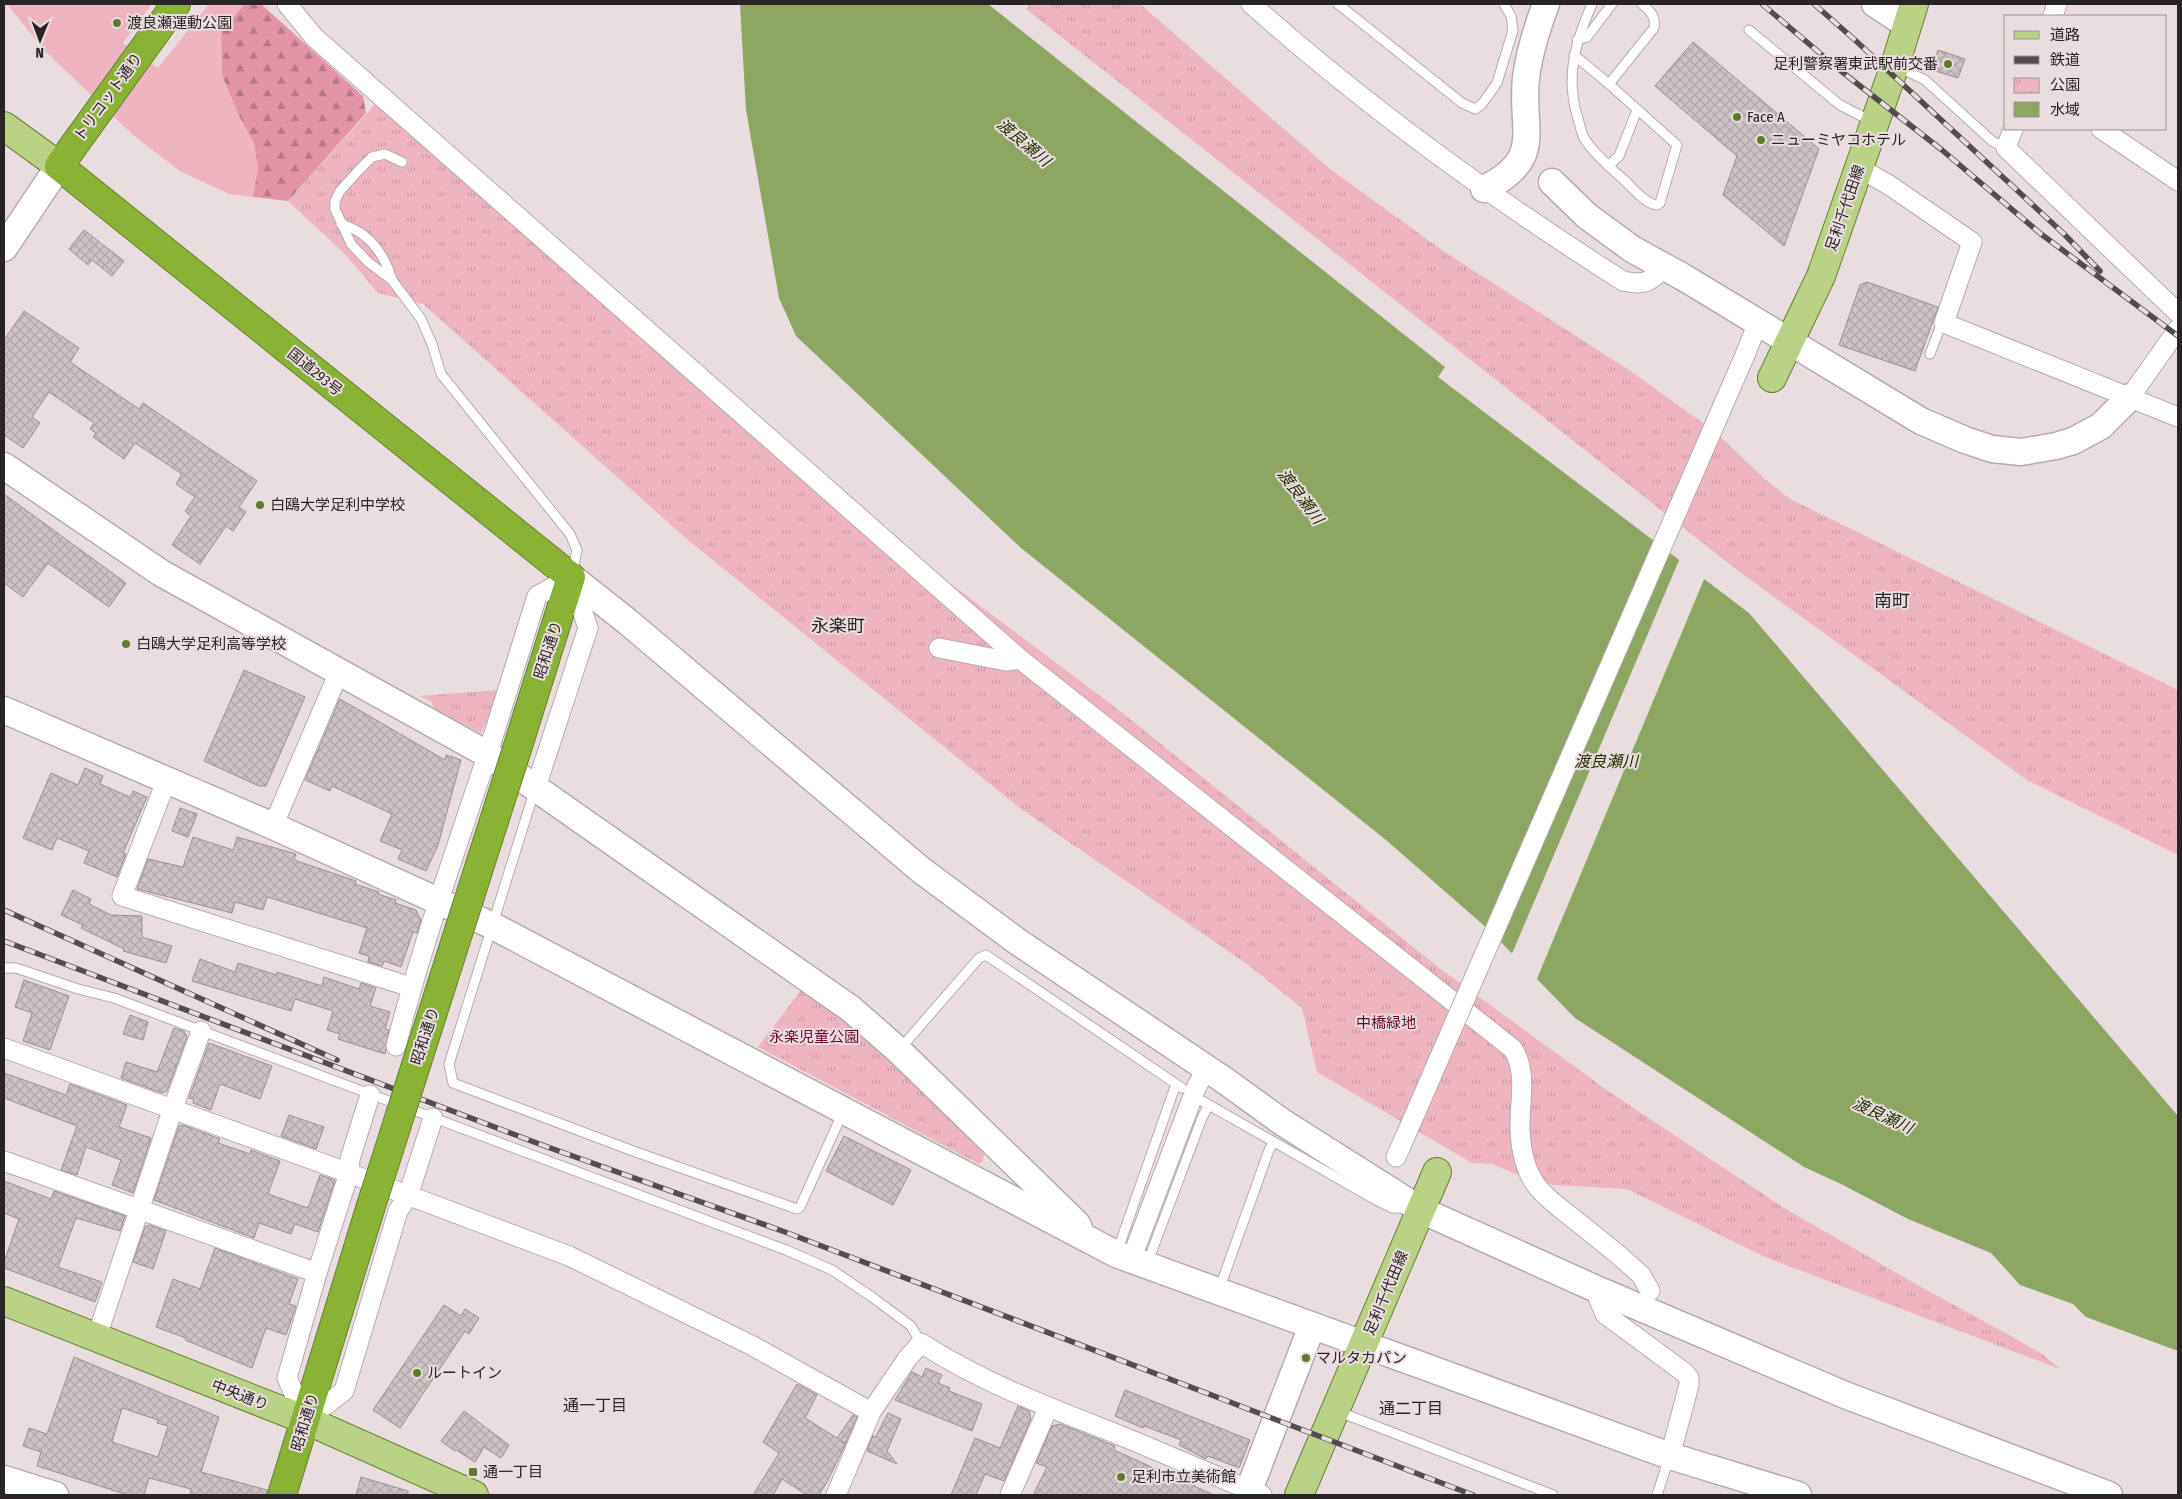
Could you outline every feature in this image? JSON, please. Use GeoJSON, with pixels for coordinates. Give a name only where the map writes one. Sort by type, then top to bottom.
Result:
{"type":"FeatureCollection","features":[{"type":"Feature","properties":{"kind":"highway","name":"トリコット通り"},"geometry":{"type":"LineString","coordinates":[[59,166],[176,4]]}},
{"type":"Feature","properties":{"kind":"highway","name":"国道293号"},"geometry":{"type":"LineString","coordinates":[[59,166],[572,577]]}},
{"type":"Feature","properties":{"kind":"highway","name":"昭和通り"},"geometry":{"type":"LineString","coordinates":[[282,1495],[370,1209],[572,577]]}},
{"type":"Feature","properties":{"kind":"main road","name":"足利千代田線"},"geometry":{"type":"LineString","coordinates":[[1772,378],[1821,276],[1896,65],[1911,14]]}},
{"type":"Feature","properties":{"kind":"main road"},"geometry":{"type":"LineString","coordinates":[[4,126],[59,166]]}},
{"type":"Feature","properties":{"kind":"main road","name":"足利千代田線"},"geometry":{"type":"LineString","coordinates":[[1299,1495],[1337,1411],[1363,1344],[1437,1172]]}},
{"type":"Feature","properties":{"kind":"main road","name":"中央通り"},"geometry":{"type":"LineString","coordinates":[[4,1301],[96,1339],[306,1420],[474,1495]]}},
{"type":"Feature","properties":{"kind":"street"},"geometry":{"type":"LineString","coordinates":[[287,4],[314,37],[1020,659],[1513,1049],[1520,1059],[1522,1070],[1520,1131],[1523,1157],[1530,1175],[1536,1185],[1549,1199],[1641,1275],[1650,1291]]}},
{"type":"Feature","properties":{"kind":"street"},"geometry":{"type":"LineString","coordinates":[[1251,4],[1344,84],[1484,189],[1623,281],[1642,284],[1650,281],[1665,267]]}},
{"type":"Feature","properties":{"kind":"street"},"geometry":{"type":"LineString","coordinates":[[1875,4],[1911,14]]}},
{"type":"Feature","properties":{"kind":"street"},"geometry":{"type":"LineString","coordinates":[[1484,189],[1502,180],[1522,156],[1525,148],[1528,128],[1525,104],[1526,78],[1531,51],[1544,5]]}},
{"type":"Feature","properties":{"kind":"street"},"geometry":{"type":"LineString","coordinates":[[2013,130],[2006,148],[2178,313]]}},
{"type":"Feature","properties":{"kind":"street"},"geometry":{"type":"LineString","coordinates":[[2102,130],[2178,181]]}},
{"type":"Feature","properties":{"kind":"street"},"geometry":{"type":"LineString","coordinates":[[9,240],[59,166]]}},
{"type":"Feature","properties":{"kind":"street"},"geometry":{"type":"LineString","coordinates":[[1859,168],[1889,185],[1972,242],[1944,322],[2178,417]]}},
{"type":"Feature","properties":{"kind":"street"},"geometry":{"type":"LineString","coordinates":[[1552,182],[1575,206],[1608,233],[1921,421],[1992,450],[2021,452],[2040,450],[2073,441],[2101,426],[2130,397],[2178,329]]}},
{"type":"Feature","properties":{"kind":"street"},"geometry":{"type":"LineString","coordinates":[[1396,1157],[1755,330]]}},
{"type":"Feature","properties":{"kind":"street"},"geometry":{"type":"LineString","coordinates":[[4,466],[160,573],[487,754],[851,1009],[898,1050],[1077,1224],[1082,1238]]}},
{"type":"Feature","properties":{"kind":"street"},"geometry":{"type":"LineString","coordinates":[[396,1046],[411,987],[437,902],[487,754],[537,596],[572,577]]}},
{"type":"Feature","properties":{"kind":"street"},"geometry":{"type":"LineString","coordinates":[[536,787],[588,628],[572,577]]}},
{"type":"Feature","properties":{"kind":"street"},"geometry":{"type":"LineString","coordinates":[[572,577],[628,622],[921,870],[1018,942],[1206,1068],[1282,1122],[1421,1210],[1594,1288],[1845,1395],[2109,1495]]}},
{"type":"Feature","properties":{"kind":"street"},"geometry":{"type":"LineString","coordinates":[[939,648],[1006,661],[1020,659]]}},
{"type":"Feature","properties":{"kind":"street"},"geometry":{"type":"LineString","coordinates":[[273,826],[338,672]]}},
{"type":"Feature","properties":{"kind":"street"},"geometry":{"type":"LineString","coordinates":[[4,710],[273,826],[491,925],[1082,1238],[1131,1260],[1670,1456],[1798,1495]]}},
{"type":"Feature","properties":{"kind":"street"},"geometry":{"type":"LineString","coordinates":[[167,780],[122,896],[411,987]]}},
{"type":"Feature","properties":{"kind":"street"},"geometry":{"type":"LineString","coordinates":[[96,1339],[173,1108],[201,1031]]}},
{"type":"Feature","properties":{"kind":"street"},"geometry":{"type":"LineString","coordinates":[[4,1048],[173,1108],[569,1256],[751,1345],[871,1412]]}},
{"type":"Feature","properties":{"kind":"street"},"geometry":{"type":"LineString","coordinates":[[1131,1260],[1196,1088],[1206,1068]]}},
{"type":"Feature","properties":{"kind":"street"},"geometry":{"type":"LineString","coordinates":[[370,1095],[350,1160],[349,1173],[317,1273],[287,1378],[306,1420],[344,1391],[398,1211],[408,1196],[433,1118]]}},
{"type":"Feature","properties":{"kind":"street"},"geometry":{"type":"LineString","coordinates":[[989,1189],[1005,1171],[1009,1159]]}},
{"type":"Feature","properties":{"kind":"street"},"geometry":{"type":"LineString","coordinates":[[4,1161],[317,1273]]}},
{"type":"Feature","properties":{"kind":"street"},"geometry":{"type":"LineString","coordinates":[[1594,1288],[1605,1314],[1685,1373],[1689,1378],[1689,1385],[1670,1456]]}},
{"type":"Feature","properties":{"kind":"street"},"geometry":{"type":"LineString","coordinates":[[844,1493],[871,1412],[907,1359],[921,1343],[951,1363],[1048,1408],[1115,1433],[1255,1493],[1312,1326]]}},
{"type":"Feature","properties":{"kind":"street"},"geometry":{"type":"LineString","coordinates":[[1010,1495],[1048,1408]]}},
{"type":"Feature","properties":{"kind":"street"},"geometry":{"type":"LineString","coordinates":[[18,1487],[55,1495]]}},
{"type":"Feature","properties":{"kind":"lane"},"geometry":{"type":"LineString","coordinates":[[1338,4],[1462,103],[1475,109],[1482,104],[1497,83],[1513,30],[1511,16],[1504,4]]}},
{"type":"Feature","properties":{"kind":"lane"},"geometry":{"type":"LineString","coordinates":[[1574,56],[1609,84],[1677,145],[1660,203],[1653,204],[1647,200],[1608,166],[1584,137],[1575,110],[1571,74],[1574,56],[1577,40],[1592,4]]}},
{"type":"Feature","properties":{"kind":"lane"},"geometry":{"type":"LineString","coordinates":[[1577,40],[1587,37],[1612,4]]}},
{"type":"Feature","properties":{"kind":"lane"},"geometry":{"type":"LineString","coordinates":[[1609,84],[1654,28],[1655,19],[1652,12],[1642,4]]}},
{"type":"Feature","properties":{"kind":"lane"},"geometry":{"type":"LineString","coordinates":[[1749,30],[1840,105],[1875,122]]}},
{"type":"Feature","properties":{"kind":"lane"},"geometry":{"type":"LineString","coordinates":[[1896,65],[1924,80],[1992,141],[2006,148]]}},
{"type":"Feature","properties":{"kind":"lane"},"geometry":{"type":"LineString","coordinates":[[1608,166],[1619,156],[1637,110]]}},
{"type":"Feature","properties":{"kind":"lane"},"geometry":{"type":"LineString","coordinates":[[392,280],[359,254],[350,244],[335,209],[340,191],[372,157],[385,154],[402,162]]}},
{"type":"Feature","properties":{"kind":"lane"},"geometry":{"type":"LineString","coordinates":[[341,224],[350,227],[371,242],[382,253],[392,280],[421,320],[432,344],[441,374],[570,534],[577,550],[572,577]]}},
{"type":"Feature","properties":{"kind":"lane"},"geometry":{"type":"LineString","coordinates":[[1930,354],[1944,322]]}},
{"type":"Feature","properties":{"kind":"lane"},"geometry":{"type":"LineString","coordinates":[[536,787],[448,1064],[453,1083],[633,1151],[797,1209],[800,1207],[844,1111]]}},
{"type":"Feature","properties":{"kind":"lane"},"geometry":{"type":"LineString","coordinates":[[898,1050],[979,958],[986,955],[1179,1086],[1131,1260]]}},
{"type":"Feature","properties":{"kind":"lane"},"geometry":{"type":"LineString","coordinates":[[4,968],[16,968],[78,989],[114,998],[786,1250],[824,1266],[872,1297],[911,1326],[921,1343]]}},
{"type":"Feature","properties":{"kind":"lane"},"geometry":{"type":"LineString","coordinates":[[1131,1260],[1202,1118],[1205,1104],[1392,1208],[1421,1210]]}},
{"type":"Feature","properties":{"kind":"lane"},"geometry":{"type":"LineString","coordinates":[[1218,1292],[1273,1143]]}},
{"type":"Feature","properties":{"kind":"lane"},"geometry":{"type":"LineString","coordinates":[[1337,1411],[1553,1495]]}},
{"type":"Feature","properties":{"kind":"lane"},"geometry":{"type":"LineString","coordinates":[[1657,1495],[1670,1456]]}},
{"type":"Feature","properties":{"kind":"green space"},"geometry":{"type":"Polygon","coordinates":[[[7,4],[152,4],[123,43],[158,68],[209,4],[245,4],[221,30],[222,75],[238,114],[254,143],[258,167],[253,197],[229,194],[180,171],[134,136],[43,49],[7,4]]]}},
{"type":"Feature","properties":{"kind":"green space"},"geometry":{"type":"Polygon","coordinates":[[[245,4],[261,4],[363,96],[366,113],[288,201],[253,197],[258,167],[254,143],[238,114],[222,75],[221,30],[245,4]]]}},
{"type":"Feature","properties":{"kind":"green space"},"geometry":{"type":"Polygon","coordinates":[[[1030,4],[1140,4],[1330,169],[1446,253],[1629,370],[1714,431],[1766,480],[1790,499],[2178,690],[2178,855],[2027,780],[1737,570],[1026,9],[1030,4]]]}},
{"type":"Feature","properties":{"kind":"green space","name":"中橋緑地"},"geometry":{"type":"Polygon","coordinates":[[[386,92],[939,575],[1120,711],[1438,967],[1608,1091],[1784,1208],[2042,1354],[2060,1369],[1765,1257],[1627,1189],[1554,1185],[1523,1177],[1492,1164],[1472,1163],[1317,1072],[1302,1008],[1247,964],[1021,809],[688,540],[423,304],[378,293],[344,253],[288,201],[386,92]]]}},
{"type":"Feature","properties":{"kind":"green space"},"geometry":{"type":"Polygon","coordinates":[[[498,690],[487,722],[481,733],[435,710],[431,701],[419,696],[498,690]]]}},
{"type":"Feature","properties":{"kind":"green space","name":"永楽児童公園"},"geometry":{"type":"Polygon","coordinates":[[[805,985],[855,1023],[984,1151],[983,1161],[979,1164],[758,1047],[805,985]]]}},
{"type":"Feature","properties":{"kind":"water","name":"渡良瀬川"},"geometry":{"type":"Polygon","coordinates":[[[740,4],[988,4],[1445,367],[1438,377],[1749,613],[2178,1116],[2178,1351],[2086,1317],[2073,1304],[2020,1285],[1991,1253],[1908,1219],[1804,1167],[1575,1018],[1488,929],[1386,840],[1021,548],[796,336],[779,298],[746,110],[740,4]]]}},
{"type":"Feature","properties":{"kind":"pier"},"geometry":{"type":"Polygon","coordinates":[[[1680,558],[1705,577],[1536,981],[1511,956],[1680,558]]]}},
{"type":"Feature","properties":{"kind":"building","name":"Face A"},"geometry":{"type":"Polygon","coordinates":[[[1693,42],[1819,149],[1784,246],[1723,195],[1737,156],[1655,86],[1693,42]]]}},
{"type":"Feature","properties":{"kind":"building","name":"足利警察署東武駅前交番"},"geometry":{"type":"Polygon","coordinates":[[[1938,50],[1965,59],[1958,78],[1932,70],[1938,50]]]}},
{"type":"Feature","properties":{"kind":"building"},"geometry":{"type":"Polygon","coordinates":[[[84,230],[124,261],[112,276],[92,260],[88,265],[69,249],[84,230]]]}},
{"type":"Feature","properties":{"kind":"building"},"geometry":{"type":"Polygon","coordinates":[[[1867,282],[1938,307],[1915,371],[1839,345],[1860,285],[1867,282]]]}},
{"type":"Feature","properties":{"kind":"building"},"geometry":{"type":"Polygon","coordinates":[[[24,311],[79,348],[70,362],[139,409],[143,403],[257,481],[239,507],[246,512],[233,531],[226,526],[200,564],[172,545],[191,516],[185,511],[195,497],[176,484],[182,474],[135,443],[124,459],[93,437],[96,433],[90,429],[94,423],[49,392],[32,417],[40,423],[23,448],[4,435],[4,340],[24,311]]]}},
{"type":"Feature","properties":{"kind":"building"},"geometry":{"type":"Polygon","coordinates":[[[4,494],[126,583],[109,607],[48,563],[23,597],[4,583],[4,494]]]}},
{"type":"Feature","properties":{"kind":"building"},"geometry":{"type":"Polygon","coordinates":[[[244,670],[305,697],[266,786],[259,786],[204,761],[244,670]]]}},
{"type":"Feature","properties":{"kind":"building"},"geometry":{"type":"Polygon","coordinates":[[[340,699],[445,760],[446,755],[461,760],[438,845],[426,871],[398,859],[402,850],[380,841],[392,814],[332,786],[330,791],[305,780],[340,699]]]}},
{"type":"Feature","properties":{"kind":"building"},"geometry":{"type":"Polygon","coordinates":[[[85,768],[103,776],[100,784],[130,797],[133,791],[147,797],[123,853],[126,854],[117,877],[84,863],[89,851],[57,838],[52,850],[23,838],[51,773],[78,785],[85,768]]]}},
{"type":"Feature","properties":{"kind":"building"},"geometry":{"type":"Polygon","coordinates":[[[180,808],[197,814],[188,837],[172,831],[180,808]]]}},
{"type":"Feature","properties":{"kind":"building"},"geometry":{"type":"Polygon","coordinates":[[[193,837],[233,850],[237,837],[296,854],[294,860],[356,881],[355,884],[379,892],[378,894],[396,900],[395,903],[416,910],[421,920],[417,933],[413,932],[401,967],[384,961],[382,966],[368,962],[369,956],[359,953],[367,928],[267,897],[263,910],[235,902],[232,913],[137,889],[148,859],[183,867],[193,837]]]}},
{"type":"Feature","properties":{"kind":"building"},"geometry":{"type":"Polygon","coordinates":[[[73,890],[91,899],[89,904],[111,915],[142,916],[142,937],[172,946],[166,963],[123,951],[124,949],[81,928],[83,925],[61,915],[73,890]]]}},
{"type":"Feature","properties":{"kind":"building"},"geometry":{"type":"Polygon","coordinates":[[[200,959],[235,972],[238,963],[277,975],[277,972],[322,986],[324,977],[359,989],[361,983],[376,988],[370,1006],[390,1012],[385,1029],[389,1030],[385,1054],[338,1039],[340,1034],[327,1030],[333,1011],[295,999],[291,1011],[192,981],[200,959]]]}},
{"type":"Feature","properties":{"kind":"building"},"geometry":{"type":"Polygon","coordinates":[[[24,980],[69,996],[50,1050],[23,1041],[32,1013],[15,1007],[24,980]]]}},
{"type":"Feature","properties":{"kind":"building"},"geometry":{"type":"Polygon","coordinates":[[[130,1015],[148,1022],[143,1040],[123,1034],[130,1015]]]}},
{"type":"Feature","properties":{"kind":"building"},"geometry":{"type":"Polygon","coordinates":[[[174,1028],[184,1031],[187,1037],[167,1091],[162,1093],[121,1078],[126,1062],[157,1072],[174,1028]]]}},
{"type":"Feature","properties":{"kind":"building"},"geometry":{"type":"Polygon","coordinates":[[[209,1043],[272,1066],[260,1099],[220,1084],[211,1110],[193,1103],[194,1099],[189,1098],[209,1043]]]}},
{"type":"Feature","properties":{"kind":"building"},"geometry":{"type":"Polygon","coordinates":[[[4,1073],[66,1095],[70,1084],[127,1105],[119,1127],[151,1138],[133,1193],[112,1185],[121,1160],[86,1147],[77,1175],[61,1170],[77,1126],[4,1098],[4,1073]]]}},
{"type":"Feature","properties":{"kind":"building"},"geometry":{"type":"Polygon","coordinates":[[[289,1115],[324,1127],[316,1149],[281,1136],[289,1115]]]}},
{"type":"Feature","properties":{"kind":"building"},"geometry":{"type":"Polygon","coordinates":[[[183,1125],[220,1139],[218,1143],[250,1154],[251,1150],[280,1161],[268,1194],[308,1208],[320,1175],[335,1180],[318,1232],[295,1224],[291,1234],[259,1223],[254,1238],[154,1200],[179,1126],[183,1125]]]}},
{"type":"Feature","properties":{"kind":"building"},"geometry":{"type":"Polygon","coordinates":[[[844,1136],[911,1170],[893,1205],[826,1171],[844,1136]]]}},
{"type":"Feature","properties":{"kind":"building"},"geometry":{"type":"Polygon","coordinates":[[[4,1181],[51,1199],[54,1191],[125,1216],[120,1231],[76,1218],[58,1267],[102,1282],[95,1302],[4,1268],[4,1262],[19,1219],[4,1213],[4,1181]]]}},
{"type":"Feature","properties":{"kind":"building"},"geometry":{"type":"Polygon","coordinates":[[[149,1225],[166,1231],[153,1269],[133,1262],[145,1227],[149,1225]]]}},
{"type":"Feature","properties":{"kind":"building"},"geometry":{"type":"Polygon","coordinates":[[[215,1248],[298,1279],[289,1304],[296,1306],[286,1335],[266,1328],[252,1368],[185,1340],[186,1338],[156,1327],[173,1279],[200,1289],[215,1248]]]}},
{"type":"Feature","properties":{"kind":"building","name":"ルートイン"},"geometry":{"type":"Polygon","coordinates":[[[444,1305],[461,1316],[465,1309],[479,1318],[469,1334],[465,1331],[400,1428],[373,1410],[444,1305]]]}},
{"type":"Feature","properties":{"kind":"building"},"geometry":{"type":"Polygon","coordinates":[[[74,1357],[219,1417],[201,1472],[267,1490],[266,1495],[190,1495],[191,1489],[149,1478],[144,1495],[128,1495],[37,1466],[41,1452],[23,1446],[29,1428],[47,1434],[74,1357]],[[122,1408],[112,1442],[158,1457],[168,1426],[157,1423],[158,1420],[122,1408]]]}},
{"type":"Feature","properties":{"kind":"building"},"geometry":{"type":"Polygon","coordinates":[[[926,1368],[942,1375],[938,1383],[950,1388],[949,1391],[982,1404],[972,1431],[895,1400],[912,1372],[922,1377],[926,1368]]]}},
{"type":"Feature","properties":{"kind":"building"},"geometry":{"type":"Polygon","coordinates":[[[797,1384],[817,1395],[805,1418],[837,1438],[853,1415],[857,1417],[819,1495],[807,1495],[782,1479],[773,1495],[753,1495],[779,1453],[763,1442],[797,1384]]]}},
{"type":"Feature","properties":{"kind":"building"},"geometry":{"type":"Polygon","coordinates":[[[1125,1390],[1250,1440],[1239,1468],[1208,1456],[1206,1459],[1179,1445],[1181,1440],[1144,1426],[1143,1428],[1115,1416],[1125,1390]]]}},
{"type":"Feature","properties":{"kind":"building"},"geometry":{"type":"Polygon","coordinates":[[[1018,1406],[1029,1411],[1031,1419],[1004,1481],[985,1474],[976,1495],[951,1495],[975,1438],[1000,1448],[1018,1406]]]}},
{"type":"Feature","properties":{"kind":"building"},"geometry":{"type":"Polygon","coordinates":[[[464,1411],[509,1445],[501,1458],[484,1447],[475,1462],[441,1441],[464,1411]]]}},
{"type":"Feature","properties":{"kind":"building"},"geometry":{"type":"Polygon","coordinates":[[[888,1413],[901,1419],[887,1451],[897,1464],[867,1451],[873,1435],[875,1438],[888,1413]]]}},
{"type":"Feature","properties":{"kind":"building","name":"足利市立美術館"},"geometry":{"type":"Polygon","coordinates":[[[1060,1424],[1115,1446],[1114,1450],[1180,1480],[1183,1474],[1197,1480],[1194,1486],[1214,1495],[1033,1495],[1047,1467],[1036,1463],[1052,1426],[1060,1424]]]}},
{"type":"Feature","properties":{"kind":"building"},"geometry":{"type":"Polygon","coordinates":[[[361,1477],[408,1491],[408,1495],[356,1495],[361,1477]]]}},
{"type":"Feature","properties":{"kind":"railway"},"geometry":{"type":"LineString","coordinates":[[1762,4],[1841,71],[1942,150],[2041,234],[2178,336]]}},
{"type":"Feature","properties":{"kind":"railway"},"geometry":{"type":"LineString","coordinates":[[1814,4],[2063,233],[2100,271]]}},
{"type":"Feature","properties":{"kind":"railway"},"geometry":{"type":"LineString","coordinates":[[4,910],[337,1060]]}},
{"type":"Feature","properties":{"kind":"railway"},"geometry":{"type":"LineString","coordinates":[[4,941],[542,1145],[785,1232],[1473,1495]]}},
{"type":"Feature","properties":{"kind":"place","name":"渡良瀬運動公園"},"geometry":{"type":"Point","coordinates":[117,23]}},
{"type":"Feature","properties":{"kind":"place","name":"足利警察署東武駅前交番"},"geometry":{"type":"Point","coordinates":[1948,64]}},
{"type":"Feature","properties":{"kind":"place","name":"Face A"},"geometry":{"type":"Point","coordinates":[1737,117]}},
{"type":"Feature","properties":{"kind":"place","name":"ニューミヤコホテル"},"geometry":{"type":"Point","coordinates":[1761,140]}},
{"type":"Feature","properties":{"kind":"place","name":"白鴎大学足利中学校"},"geometry":{"type":"Point","coordinates":[260,505]}},
{"type":"Feature","properties":{"kind":"place","name":"白鴎大学足利高等学校"},"geometry":{"type":"Point","coordinates":[126,644]}},
{"type":"Feature","properties":{"kind":"place","name":"マルタカパン"},"geometry":{"type":"Point","coordinates":[1306,1358]}},
{"type":"Feature","properties":{"kind":"place","name":"ルートイン"},"geometry":{"type":"Point","coordinates":[417,1373]}},
{"type":"Feature","properties":{"kind":"place","name":"通一丁目"},"geometry":{"type":"Point","coordinates":[473,1472]}},
{"type":"Feature","properties":{"kind":"place","name":"足利市立美術館"},"geometry":{"type":"Point","coordinates":[1121,1477]}},
{"type":"Feature","properties":{"kind":"district","name":"南町"},"geometry":{"type":"Point","coordinates":[1892,601]}},
{"type":"Feature","properties":{"kind":"district","name":"永楽町"},"geometry":{"type":"Point","coordinates":[838,626]}},
{"type":"Feature","properties":{"kind":"district","name":"通一丁目"},"geometry":{"type":"Point","coordinates":[595,1405]}},
{"type":"Feature","properties":{"kind":"district","name":"通二丁目"},"geometry":{"type":"Point","coordinates":[1411,1408]}}]}
